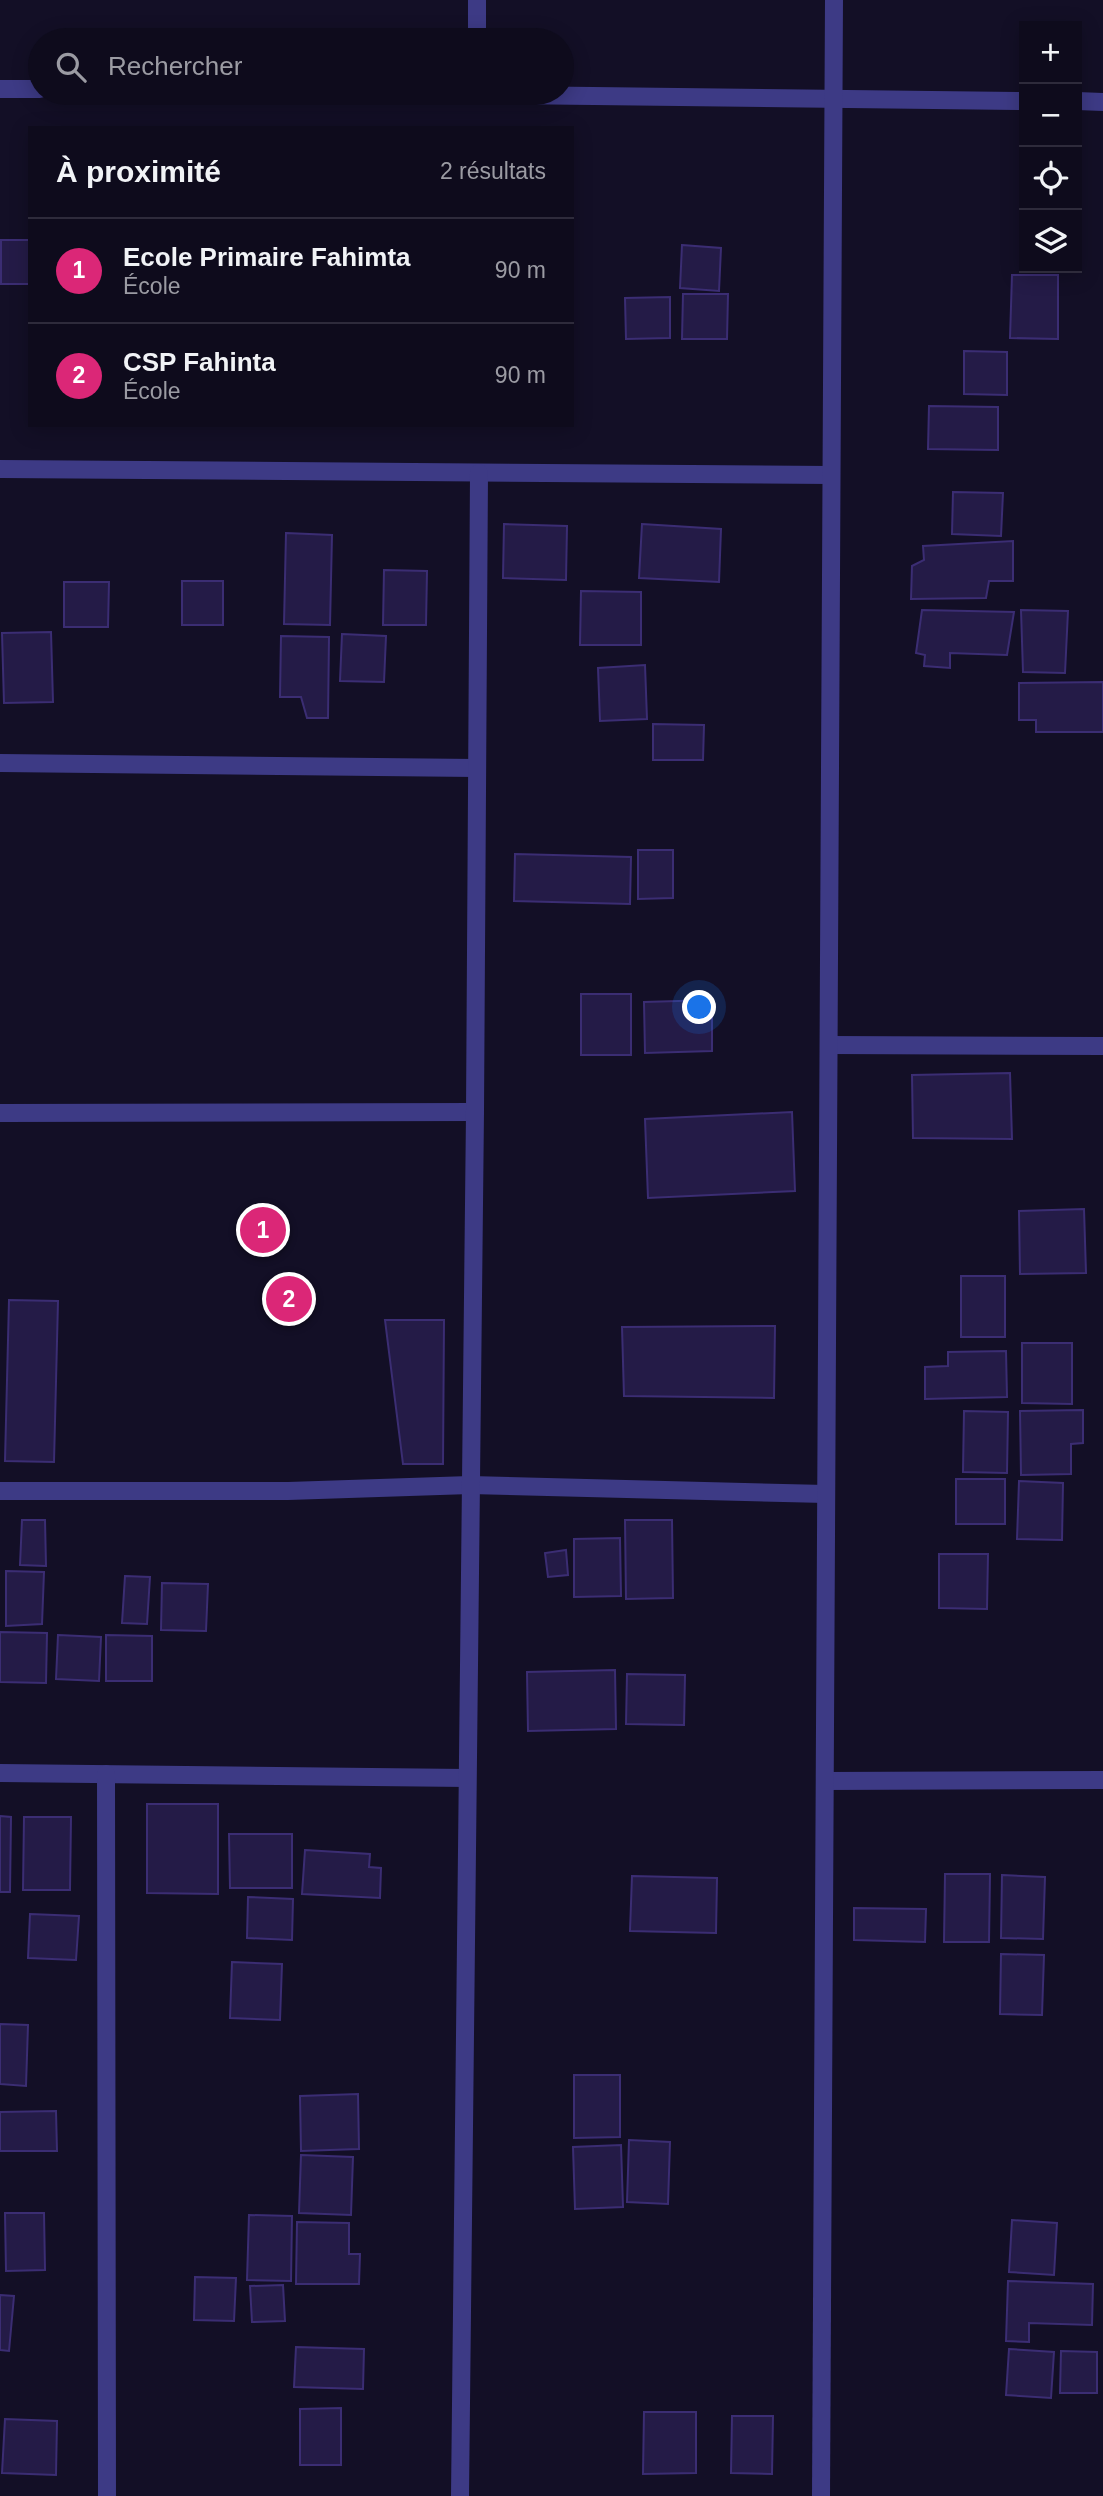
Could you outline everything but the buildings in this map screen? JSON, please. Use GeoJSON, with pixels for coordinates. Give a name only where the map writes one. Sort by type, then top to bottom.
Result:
{"type":"FeatureCollection","features":[{"type":"Feature","properties":{"kind":"street"},"geometry":{"type":"LineString","coordinates":[[477,0],[477,28]]}},
{"type":"Feature","properties":{"kind":"street"},"geometry":{"type":"LineString","coordinates":[[821,2496],[834,0]]}},
{"type":"Feature","properties":{"kind":"street"},"geometry":{"type":"LineString","coordinates":[[0,89],[28,89]]}},
{"type":"Feature","properties":{"kind":"street"},"geometry":{"type":"LineString","coordinates":[[574,95],[1019,101]]}},
{"type":"Feature","properties":{"kind":"street"},"geometry":{"type":"LineString","coordinates":[[1082,102],[1103,102]]}},
{"type":"Feature","properties":{"kind":"street"},"geometry":{"type":"LineString","coordinates":[[0,469],[831,475]]}},
{"type":"Feature","properties":{"kind":"street"},"geometry":{"type":"LineString","coordinates":[[460,2496],[479,472]]}},
{"type":"Feature","properties":{"kind":"street"},"geometry":{"type":"LineString","coordinates":[[0,762],[476,768]]}},
{"type":"Feature","properties":{"kind":"street"},"geometry":{"type":"LineString","coordinates":[[829,1045],[1103,1046]]}},
{"type":"Feature","properties":{"kind":"street"},"geometry":{"type":"LineString","coordinates":[[0,1114],[475,1112]]}},
{"type":"Feature","properties":{"kind":"street"},"geometry":{"type":"LineString","coordinates":[[0,1491],[288,1491],[470,1485],[827,1494]]}},
{"type":"Feature","properties":{"kind":"street"},"geometry":{"type":"LineString","coordinates":[[0,1773],[467,1777]]}},
{"type":"Feature","properties":{"kind":"street"},"geometry":{"type":"LineString","coordinates":[[106,1774],[107,2496]]}},
{"type":"Feature","properties":{"kind":"street"},"geometry":{"type":"LineString","coordinates":[[825,1781],[1103,1780]]}},
{"type":"Feature","properties":{"kind":"place","name":"Ecole Primaire Fahimta"},"geometry":{"type":"Point","coordinates":[263,1230]}},
{"type":"Feature","properties":{"kind":"place","name":"CSP Fahinta"},"geometry":{"type":"Point","coordinates":[289,1299]}}]}
